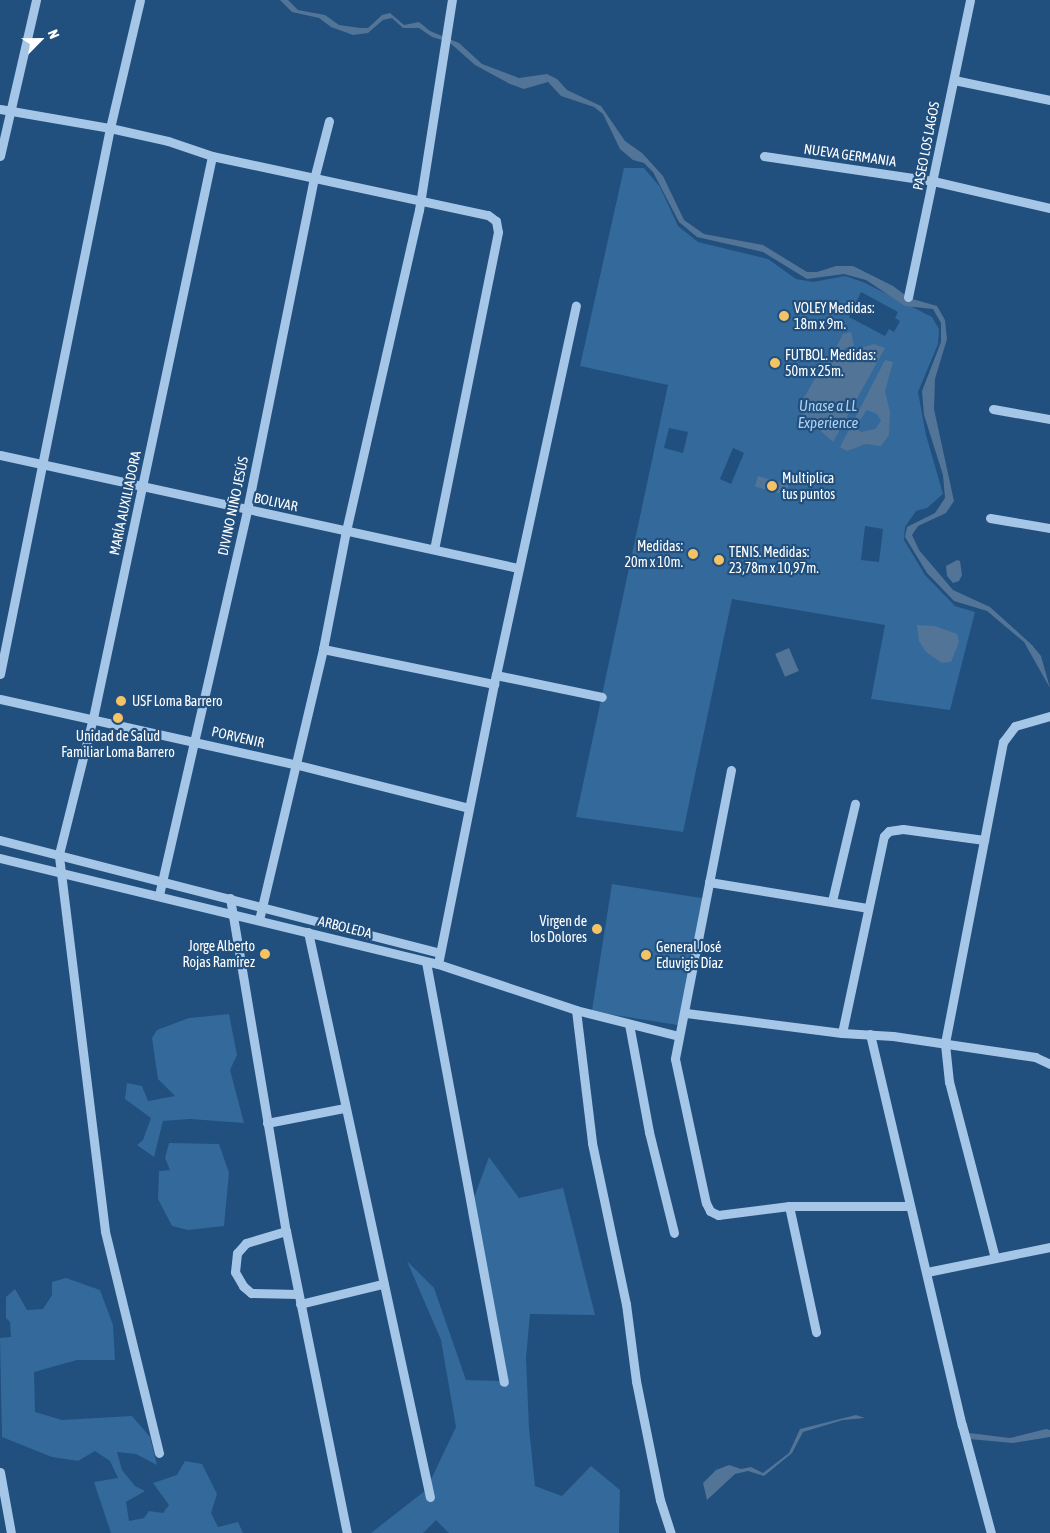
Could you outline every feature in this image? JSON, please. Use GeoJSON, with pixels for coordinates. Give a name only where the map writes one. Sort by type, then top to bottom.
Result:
{"type":"FeatureCollection","features":[{"type":"Feature","properties":{"kind":"street"},"geometry":{"type":"LineString","coordinates":[[0,156],[5,110],[36,0]]}},
{"type":"Feature","properties":{"kind":"street"},"geometry":{"type":"LineString","coordinates":[[0,674],[110,128],[140,0]]}},
{"type":"Feature","properties":{"kind":"street"},"geometry":{"type":"LineString","coordinates":[[259,920],[294,764],[323,648],[346,531],[421,200],[452,0]]}},
{"type":"Feature","properties":{"kind":"street","name":"PASEO LOS LAGOS"},"geometry":{"type":"LineString","coordinates":[[908,297],[970,0]]}},
{"type":"Feature","properties":{"kind":"street"},"geometry":{"type":"LineString","coordinates":[[954,80],[1050,100]]}},
{"type":"Feature","properties":{"kind":"street"},"geometry":{"type":"LineString","coordinates":[[5,110],[110,128],[168,141],[212,156],[488,215],[496,221],[498,232],[434,549]]}},
{"type":"Feature","properties":{"kind":"street","name":"DIVINO NIÑO JESÚS"},"geometry":{"type":"LineString","coordinates":[[159,895],[247,510],[314,179],[329,122]]}},
{"type":"Feature","properties":{"kind":"street","name":"MARÍA AUXILIADORA"},"geometry":{"type":"LineString","coordinates":[[159,1454],[104,1231],[59,854],[93,718],[212,156]]}},
{"type":"Feature","properties":{"kind":"street","name":"NUEVA GERMANIA"},"geometry":{"type":"LineString","coordinates":[[764,156],[933,181],[1050,208]]}},
{"type":"Feature","properties":{"kind":"street"},"geometry":{"type":"LineString","coordinates":[[438,964],[518,568],[576,306]]}},
{"type":"Feature","properties":{"kind":"street"},"geometry":{"type":"LineString","coordinates":[[993,409],[1050,418]]}},
{"type":"Feature","properties":{"kind":"street","name":"BOLIVAR"},"geometry":{"type":"LineString","coordinates":[[0,455],[42,462],[247,510],[518,568]]}},
{"type":"Feature","properties":{"kind":"street"},"geometry":{"type":"LineString","coordinates":[[990,518],[1050,528]]}},
{"type":"Feature","properties":{"kind":"street"},"geometry":{"type":"LineString","coordinates":[[323,648],[602,697]]}},
{"type":"Feature","properties":{"kind":"street","name":"PORVENIR"},"geometry":{"type":"LineString","coordinates":[[0,699],[93,718],[294,764],[469,808]]}},
{"type":"Feature","properties":{"kind":"street"},"geometry":{"type":"LineString","coordinates":[[995,1258],[949,1082],[946,1044],[1003,742],[1015,726],[1050,716]]}},
{"type":"Feature","properties":{"kind":"street"},"geometry":{"type":"LineString","coordinates":[[731,770],[686,1013],[675,1058],[678,1078],[710,1211],[718,1215],[789,1206],[909,1206]]}},
{"type":"Feature","properties":{"kind":"street"},"geometry":{"type":"LineString","coordinates":[[832,901],[855,804]]}},
{"type":"Feature","properties":{"kind":"street"},"geometry":{"type":"LineString","coordinates":[[842,1033],[881,845],[889,830],[903,829],[984,840]]}},
{"type":"Feature","properties":{"kind":"street","name":"ARBOLEDA"},"geometry":{"type":"LineString","coordinates":[[0,840],[162,880],[440,953]]}},
{"type":"Feature","properties":{"kind":"street","name":"ARBOLEDA"},"geometry":{"type":"LineString","coordinates":[[0,858],[438,964],[576,1010],[679,1036]]}},
{"type":"Feature","properties":{"kind":"street"},"geometry":{"type":"LineString","coordinates":[[709,882],[867,908]]}},
{"type":"Feature","properties":{"kind":"street"},"geometry":{"type":"LineString","coordinates":[[230,898],[286,1231],[347,1533]]}},
{"type":"Feature","properties":{"kind":"street"},"geometry":{"type":"LineString","coordinates":[[308,932],[382,1284],[430,1496]]}},
{"type":"Feature","properties":{"kind":"street"},"geometry":{"type":"LineString","coordinates":[[426,962],[504,1382]]}},
{"type":"Feature","properties":{"kind":"street"},"geometry":{"type":"LineString","coordinates":[[576,1010],[592,1143],[626,1304],[636,1381],[660,1500],[671,1533]]}},
{"type":"Feature","properties":{"kind":"street"},"geometry":{"type":"LineString","coordinates":[[686,1013],[946,1044],[1034,1057],[1050,1064]]}},
{"type":"Feature","properties":{"kind":"street"},"geometry":{"type":"LineString","coordinates":[[629,1024],[649,1132],[674,1233]]}},
{"type":"Feature","properties":{"kind":"street"},"geometry":{"type":"LineString","coordinates":[[870,1034],[909,1206],[991,1533]]}},
{"type":"Feature","properties":{"kind":"street"},"geometry":{"type":"LineString","coordinates":[[267,1123],[344,1108]]}},
{"type":"Feature","properties":{"kind":"street"},"geometry":{"type":"LineString","coordinates":[[789,1206],[816,1332]]}},
{"type":"Feature","properties":{"kind":"street"},"geometry":{"type":"LineString","coordinates":[[286,1231],[246,1243],[237,1253],[235,1272],[243,1286],[251,1293],[298,1294]]}},
{"type":"Feature","properties":{"kind":"street"},"geometry":{"type":"LineString","coordinates":[[927,1272],[1050,1247]]}},
{"type":"Feature","properties":{"kind":"street"},"geometry":{"type":"LineString","coordinates":[[300,1304],[382,1284]]}},
{"type":"Feature","properties":{"kind":"street"},"geometry":{"type":"LineString","coordinates":[[0,1472],[12,1533]]}},
{"type":"Feature","properties":{"kind":"shaded area"},"geometry":{"type":"Polygon","coordinates":[[[624,168],[644,168],[660,187],[678,226],[698,242],[768,259],[796,279],[813,282],[845,276],[863,282],[932,317],[939,329],[938,344],[918,392],[926,435],[943,494],[927,508],[916,511],[905,527],[904,540],[925,575],[955,606],[975,612],[950,710],[871,699],[885,625],[732,599],[683,832],[576,817],[668,385],[580,366],[624,168]],[[861,292],[849,317],[885,336],[889,329],[894,332],[900,321],[895,318],[898,312],[861,292]],[[669,428],[664,448],[683,453],[688,432],[669,428]],[[733,448],[720,479],[731,484],[744,453],[733,448]],[[865,526],[861,560],[879,562],[883,529],[865,526]]]}},
{"type":"Feature","properties":{"kind":"shaded area","name":"General José Eduvigis Díaz"},"geometry":{"type":"Polygon","coordinates":[[[612,884],[704,899],[684,1026],[592,1011],[612,884]]]}},
{"type":"Feature","properties":{"kind":"shaded area"},"geometry":{"type":"Polygon","coordinates":[[[229,1014],[237,1055],[230,1070],[244,1123],[190,1119],[163,1121],[154,1157],[137,1145],[143,1140],[151,1118],[125,1099],[127,1083],[142,1086],[148,1101],[175,1096],[158,1079],[152,1038],[157,1030],[189,1018],[229,1014]]]}},
{"type":"Feature","properties":{"kind":"shaded area"},"geometry":{"type":"Polygon","coordinates":[[[169,1143],[219,1144],[229,1173],[224,1226],[188,1230],[172,1226],[158,1199],[159,1171],[170,1170],[165,1158],[169,1143]]]}},
{"type":"Feature","properties":{"kind":"shaded area"},"geometry":{"type":"Polygon","coordinates":[[[489,1157],[519,1198],[563,1188],[595,1315],[530,1314],[526,1358],[529,1428],[535,1486],[562,1496],[591,1466],[620,1490],[619,1533],[449,1533],[436,1520],[423,1533],[371,1533],[426,1490],[456,1427],[441,1340],[407,1261],[434,1288],[466,1380],[501,1381],[468,1214],[489,1157]]]}},
{"type":"Feature","properties":{"kind":"shaded area"},"geometry":{"type":"Polygon","coordinates":[[[66,1278],[100,1290],[113,1325],[115,1360],[77,1360],[34,1372],[35,1412],[62,1420],[132,1416],[150,1437],[157,1465],[136,1454],[117,1452],[122,1470],[135,1486],[145,1491],[126,1502],[129,1521],[144,1518],[149,1511],[163,1513],[169,1505],[153,1483],[177,1475],[185,1461],[202,1464],[217,1494],[211,1513],[218,1527],[238,1522],[243,1533],[111,1533],[94,1482],[118,1478],[110,1461],[95,1451],[78,1461],[52,1457],[2,1437],[0,1338],[11,1337],[10,1322],[6,1318],[6,1297],[15,1289],[27,1310],[43,1309],[52,1295],[52,1282],[66,1278]]]}},
{"type":"Feature","properties":{"kind":"water"},"geometry":{"type":"Polygon","coordinates":[[[280,0],[288,0],[298,10],[325,15],[339,25],[360,28],[368,28],[382,15],[390,13],[404,25],[419,22],[430,31],[459,43],[482,64],[519,78],[547,74],[557,79],[567,90],[601,106],[625,141],[642,153],[663,176],[684,220],[704,234],[763,245],[807,272],[817,272],[836,266],[853,266],[893,286],[909,298],[937,306],[945,320],[947,339],[935,379],[934,409],[954,501],[946,513],[918,526],[912,535],[919,550],[953,590],[990,607],[1032,645],[1041,656],[1050,688],[1024,642],[987,611],[954,601],[927,573],[905,537],[907,527],[935,513],[945,498],[943,475],[924,415],[922,391],[941,342],[941,323],[933,309],[905,306],[866,280],[844,274],[807,279],[763,252],[697,237],[679,222],[653,172],[644,163],[633,160],[620,149],[603,114],[594,107],[561,96],[548,82],[524,89],[510,84],[475,65],[449,42],[432,37],[419,28],[403,28],[392,18],[383,20],[368,33],[353,35],[331,27],[319,18],[292,12],[280,0]]]}},
{"type":"Feature","properties":{"kind":"water"},"geometry":{"type":"Polygon","coordinates":[[[851,332],[854,346],[845,348],[843,356],[836,356],[835,350],[843,334],[851,332]]]}},
{"type":"Feature","properties":{"kind":"water","name":"Unase a LL Experience"},"geometry":{"type":"Polygon","coordinates":[[[874,344],[885,348],[833,442],[797,410],[826,359],[833,361],[855,357],[860,348],[874,344]]]}},
{"type":"Feature","properties":{"kind":"water"},"geometry":{"type":"Polygon","coordinates":[[[885,360],[893,362],[885,391],[890,412],[889,435],[881,446],[866,444],[847,451],[840,447],[885,360]],[[867,410],[858,423],[857,429],[861,432],[875,429],[881,421],[877,414],[867,410]]]}},
{"type":"Feature","properties":{"kind":"water","name":"Multiplica tus puntos"},"geometry":{"type":"Polygon","coordinates":[[[758,476],[789,485],[786,495],[755,487],[758,476]]]}},
{"type":"Feature","properties":{"kind":"water"},"geometry":{"type":"Polygon","coordinates":[[[957,560],[960,561],[962,575],[959,581],[953,583],[947,576],[946,566],[957,560]]]}},
{"type":"Feature","properties":{"kind":"water"},"geometry":{"type":"Polygon","coordinates":[[[917,625],[935,626],[957,634],[959,642],[951,662],[942,663],[926,652],[919,641],[917,625]]]}},
{"type":"Feature","properties":{"kind":"water"},"geometry":{"type":"Polygon","coordinates":[[[789,648],[799,671],[785,677],[775,654],[789,648]]]}},
{"type":"Feature","properties":{"kind":"water"},"geometry":{"type":"Polygon","coordinates":[[[856,1415],[865,1418],[843,1420],[803,1432],[792,1453],[764,1476],[748,1471],[735,1474],[707,1500],[703,1483],[716,1470],[729,1465],[741,1469],[751,1467],[763,1473],[789,1453],[800,1429],[856,1415]]]}},
{"type":"Feature","properties":{"kind":"water"},"geometry":{"type":"Polygon","coordinates":[[[1046,1429],[1050,1430],[1050,1437],[1013,1443],[969,1439],[969,1433],[1010,1438],[1046,1429]]]}},
{"type":"Feature","properties":{"kind":"place","name":"VOLEY Medidas: 18m x 9m."},"geometry":{"type":"Point","coordinates":[784,316]}},
{"type":"Feature","properties":{"kind":"place","name":"FUTBOL. Medidas: 50m x 25m."},"geometry":{"type":"Point","coordinates":[775,363]}},
{"type":"Feature","properties":{"kind":"place","name":"Multiplica tus puntos"},"geometry":{"type":"Point","coordinates":[772,486]}},
{"type":"Feature","properties":{"kind":"place","name":"Medidas: 20m x 10m."},"geometry":{"type":"Point","coordinates":[693,554]}},
{"type":"Feature","properties":{"kind":"place","name":"TENIS. Medidas: 23,78m x 10,97m."},"geometry":{"type":"Point","coordinates":[719,560]}},
{"type":"Feature","properties":{"kind":"place","name":"USF Loma Barrero"},"geometry":{"type":"Point","coordinates":[121,701]}},
{"type":"Feature","properties":{"kind":"place","name":"Unidad de Salud Familiar Loma Barrero"},"geometry":{"type":"Point","coordinates":[118,718]}},
{"type":"Feature","properties":{"kind":"place","name":"Virgen de los Dolores"},"geometry":{"type":"Point","coordinates":[597,929]}},
{"type":"Feature","properties":{"kind":"place","name":"Jorge Alberto Rojas Ramírez"},"geometry":{"type":"Point","coordinates":[265,954]}},
{"type":"Feature","properties":{"kind":"place","name":"General José Eduvigis Díaz"},"geometry":{"type":"Point","coordinates":[646,955]}}]}
